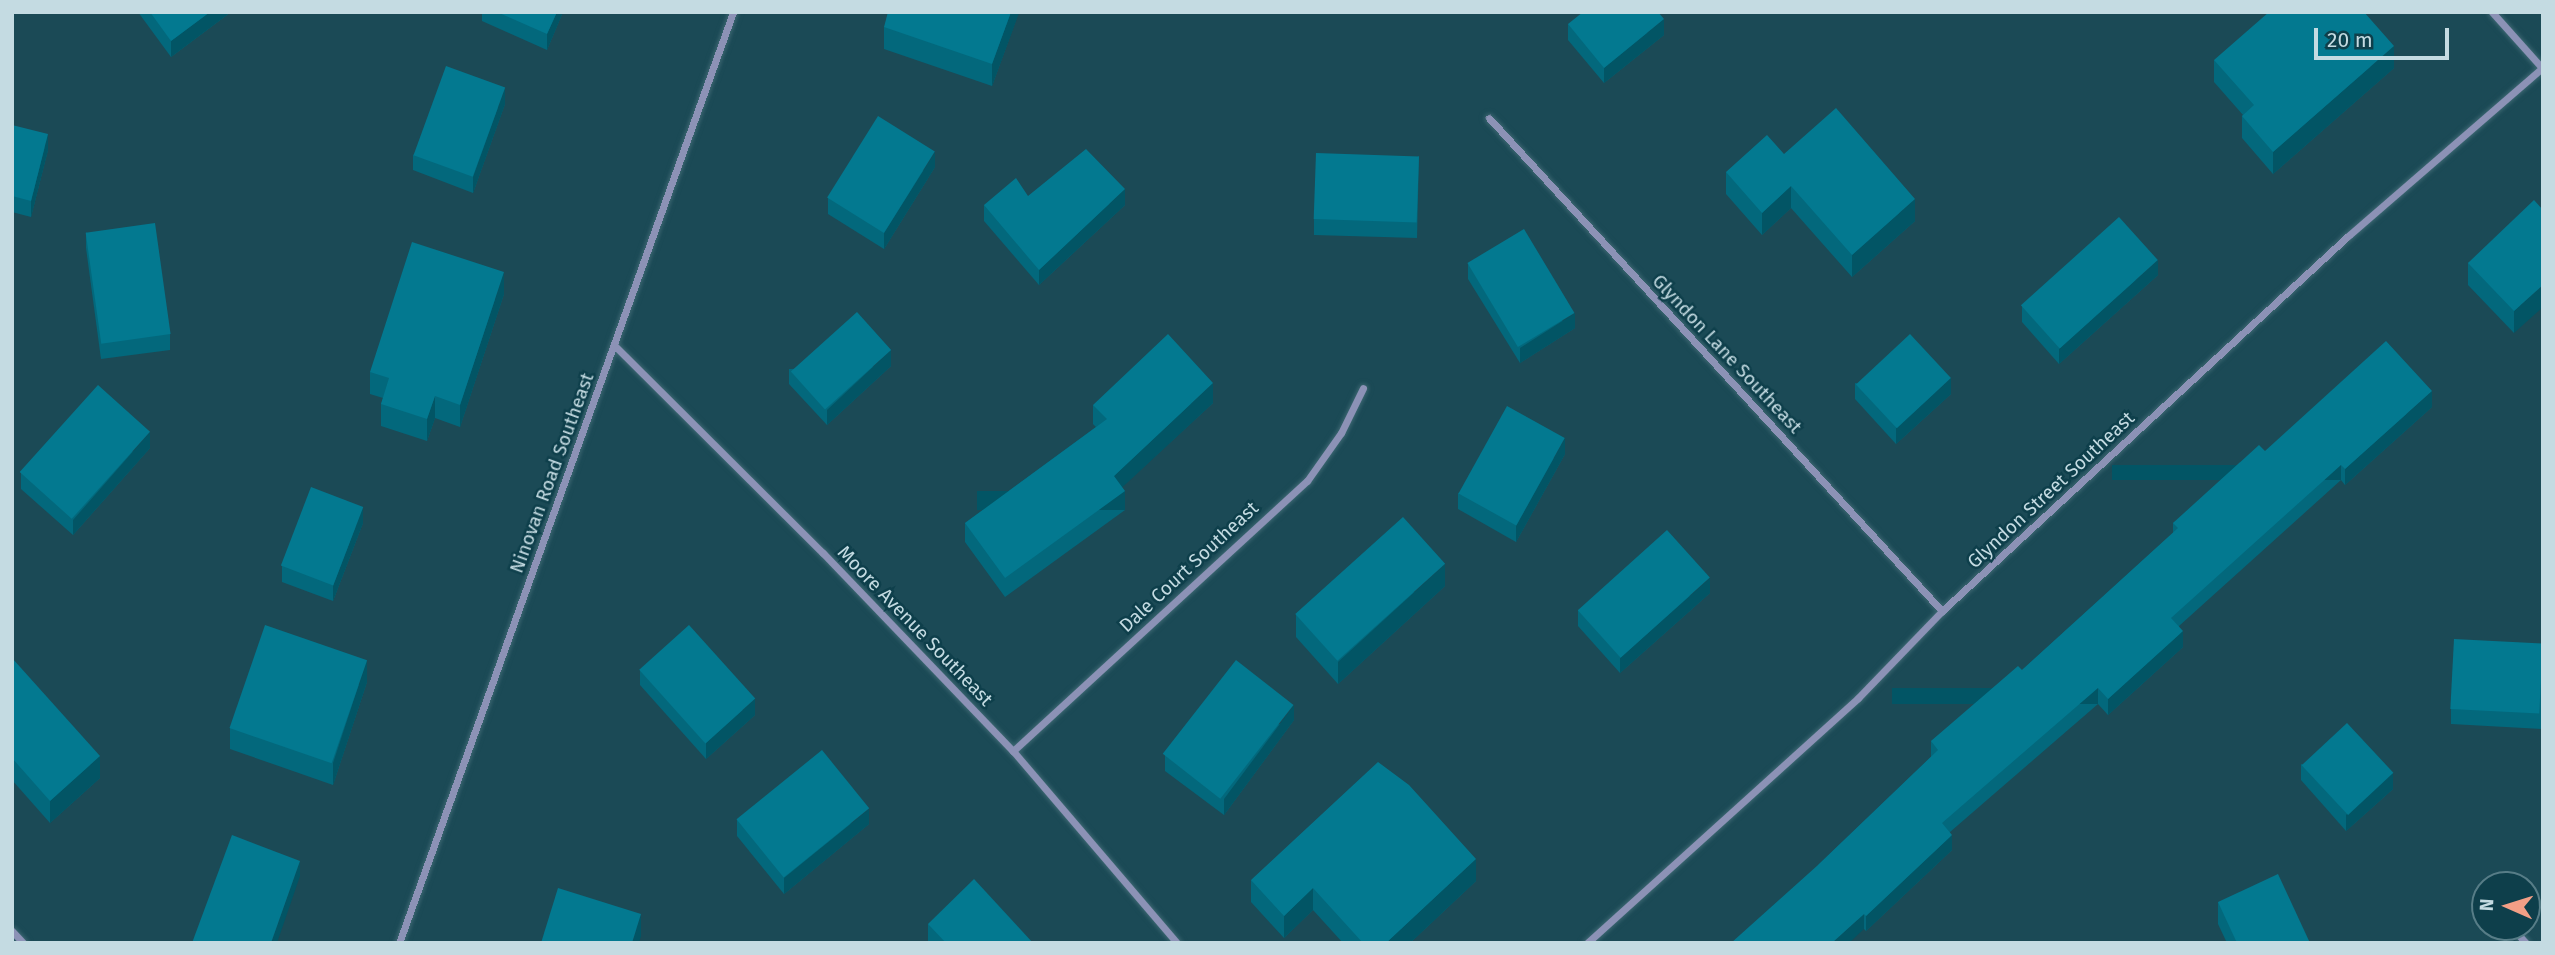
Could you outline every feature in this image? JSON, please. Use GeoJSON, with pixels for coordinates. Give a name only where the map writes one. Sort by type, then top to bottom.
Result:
{"type":"FeatureCollection","features":[{"type":"Feature","properties":{"kind":"street","name":"Ninovan Road Southeast"},"geometry":{"type":"LineString","coordinates":[[399,943],[733,12]]}},
{"type":"Feature","properties":{"kind":"street"},"geometry":{"type":"LineString","coordinates":[[2492,12],[2542,68]]}},
{"type":"Feature","properties":{"kind":"street","name":"Glyndon Street Southeast"},"geometry":{"type":"LineString","coordinates":[[1587,943],[1858,698],[1942,611],[2348,236],[2542,68]]}},
{"type":"Feature","properties":{"kind":"street","name":"Glyndon Lane Southeast"},"geometry":{"type":"LineString","coordinates":[[1489,118],[1942,611]]}},
{"type":"Feature","properties":{"kind":"street","name":"Moore Avenue Southeast"},"geometry":{"type":"LineString","coordinates":[[615,346],[823,552],[1013,751],[1177,943]]}},
{"type":"Feature","properties":{"kind":"street","name":"Dale Court Southeast"},"geometry":{"type":"LineString","coordinates":[[1013,751],[1307,481],[1341,433],[1363,388]]}},
{"type":"Feature","properties":{"kind":"street"},"geometry":{"type":"LineString","coordinates":[[12,931],[23,943]]}},
{"type":"Feature","properties":{"kind":"building"},"geometry":{"type":"Polygon","coordinates":[[[150,12],[210,12],[171,41],[150,12]]]}},
{"type":"Feature","properties":{"kind":"building"},"geometry":{"type":"Polygon","coordinates":[[[497,12],[557,12],[547,34],[497,12]]]}},
{"type":"Feature","properties":{"kind":"building"},"geometry":{"type":"Polygon","coordinates":[[[888,12],[1011,12],[992,64],[884,27],[888,12]]]}},
{"type":"Feature","properties":{"kind":"building"},"geometry":{"type":"Polygon","coordinates":[[[1583,12],[1658,12],[1664,19],[1604,68],[1568,24],[1583,12]]]}},
{"type":"Feature","properties":{"kind":"building"},"geometry":{"type":"Polygon","coordinates":[[[2269,12],[2364,12],[2394,46],[2273,152],[2242,116],[2254,105],[2214,60],[2269,12]]]}},
{"type":"Feature","properties":{"kind":"building"},"geometry":{"type":"Polygon","coordinates":[[[446,66],[505,88],[473,177],[414,155],[446,66]]]}},
{"type":"Feature","properties":{"kind":"building"},"geometry":{"type":"Polygon","coordinates":[[[1836,108],[1915,199],[1852,255],[1791,186],[1762,213],[1726,172],[1767,135],[1784,154],[1836,108]]]}},
{"type":"Feature","properties":{"kind":"building"},"geometry":{"type":"Polygon","coordinates":[[[878,116],[935,152],[884,233],[827,197],[878,116]]]}},
{"type":"Feature","properties":{"kind":"building"},"geometry":{"type":"Polygon","coordinates":[[[12,125],[48,134],[31,201],[12,196],[12,125]]]}},
{"type":"Feature","properties":{"kind":"building"},"geometry":{"type":"Polygon","coordinates":[[[1086,149],[1125,189],[1039,270],[984,205],[1016,178],[1028,196],[1086,149]]]}},
{"type":"Feature","properties":{"kind":"building"},"geometry":{"type":"Polygon","coordinates":[[[1316,153],[1419,157],[1417,223],[1314,219],[1316,153]]]}},
{"type":"Feature","properties":{"kind":"building"},"geometry":{"type":"Polygon","coordinates":[[[2534,200],[2543,210],[2543,285],[2514,311],[2468,263],[2534,200]]]}},
{"type":"Feature","properties":{"kind":"building"},"geometry":{"type":"Polygon","coordinates":[[[2119,217],[2158,260],[2060,348],[2021,305],[2119,217]]]}},
{"type":"Feature","properties":{"kind":"building"},"geometry":{"type":"Polygon","coordinates":[[[155,223],[171,334],[101,344],[86,233],[155,223]]]}},
{"type":"Feature","properties":{"kind":"building"},"geometry":{"type":"Polygon","coordinates":[[[1524,229],[1574,313],[1518,347],[1467,263],[1524,229]]]}},
{"type":"Feature","properties":{"kind":"building"},"geometry":{"type":"Polygon","coordinates":[[[412,242],[504,272],[460,405],[435,396],[427,419],[381,404],[389,378],[370,372],[412,242]]]}},
{"type":"Feature","properties":{"kind":"building"},"geometry":{"type":"Polygon","coordinates":[[[857,312],[891,350],[825,409],[791,372],[857,312]]]}},
{"type":"Feature","properties":{"kind":"building"},"geometry":{"type":"Polygon","coordinates":[[[1168,334],[1213,383],[1114,476],[1125,491],[1005,578],[965,523],[1107,419],[1093,405],[1168,334]]]}},
{"type":"Feature","properties":{"kind":"building"},"geometry":{"type":"Polygon","coordinates":[[[1910,334],[1951,378],[1897,428],[1856,384],[1910,334]]]}},
{"type":"Feature","properties":{"kind":"building"},"geometry":{"type":"Polygon","coordinates":[[[2386,341],[2432,391],[2345,469],[2341,465],[2171,618],[2183,631],[2108,699],[2098,688],[1942,823],[1952,835],[1866,916],[1864,914],[1832,943],[1731,943],[1818,865],[1938,750],[1931,741],[2018,666],[2022,670],[2178,528],[2173,523],[2259,445],[2265,451],[2386,341]]]}},
{"type":"Feature","properties":{"kind":"building"},"geometry":{"type":"Polygon","coordinates":[[[98,385],[150,432],[72,519],[20,472],[98,385]]]}},
{"type":"Feature","properties":{"kind":"building"},"geometry":{"type":"Polygon","coordinates":[[[1507,406],[1565,438],[1516,525],[1459,493],[1507,406]]]}},
{"type":"Feature","properties":{"kind":"building"},"geometry":{"type":"Polygon","coordinates":[[[311,487],[363,507],[333,585],[281,565],[311,487]]]}},
{"type":"Feature","properties":{"kind":"building"},"geometry":{"type":"Polygon","coordinates":[[[1403,517],[1445,564],[1337,661],[1295,614],[1403,517]]]}},
{"type":"Feature","properties":{"kind":"building"},"geometry":{"type":"Polygon","coordinates":[[[1667,530],[1710,578],[1621,658],[1578,610],[1667,530]]]}},
{"type":"Feature","properties":{"kind":"building"},"geometry":{"type":"Polygon","coordinates":[[[265,625],[367,660],[332,763],[230,728],[265,625]]]}},
{"type":"Feature","properties":{"kind":"building"},"geometry":{"type":"Polygon","coordinates":[[[689,625],[755,699],[705,743],[639,670],[689,625]]]}},
{"type":"Feature","properties":{"kind":"building"},"geometry":{"type":"Polygon","coordinates":[[[2454,639],[2543,644],[2539,714],[2450,709],[2454,639]]]}},
{"type":"Feature","properties":{"kind":"building"},"geometry":{"type":"Polygon","coordinates":[[[12,658],[100,756],[50,801],[12,758],[12,658]]]}},
{"type":"Feature","properties":{"kind":"building"},"geometry":{"type":"Polygon","coordinates":[[[1236,660],[1294,705],[1220,799],[1163,754],[1236,660]]]}},
{"type":"Feature","properties":{"kind":"building"},"geometry":{"type":"Polygon","coordinates":[[[2347,723],[2393,773],[2348,815],[2302,765],[2347,723]]]}},
{"type":"Feature","properties":{"kind":"building"},"geometry":{"type":"Polygon","coordinates":[[[822,750],[869,808],[784,878],[737,819],[822,750]]]}},
{"type":"Feature","properties":{"kind":"building"},"geometry":{"type":"Polygon","coordinates":[[[1378,762],[1409,785],[1476,859],[1386,943],[1363,943],[1313,888],[1284,916],[1251,880],[1378,762]]]}},
{"type":"Feature","properties":{"kind":"building"},"geometry":{"type":"Polygon","coordinates":[[[232,835],[300,861],[271,943],[192,943],[232,835]]]}},
{"type":"Feature","properties":{"kind":"building"},"geometry":{"type":"Polygon","coordinates":[[[2278,874],[2310,943],[2237,943],[2218,902],[2278,874]]]}},
{"type":"Feature","properties":{"kind":"building"},"geometry":{"type":"Polygon","coordinates":[[[974,879],[1033,943],[946,943],[928,924],[974,879]]]}},
{"type":"Feature","properties":{"kind":"building"},"geometry":{"type":"Polygon","coordinates":[[[558,888],[641,914],[632,943],[541,943],[558,888]]]}}]}
